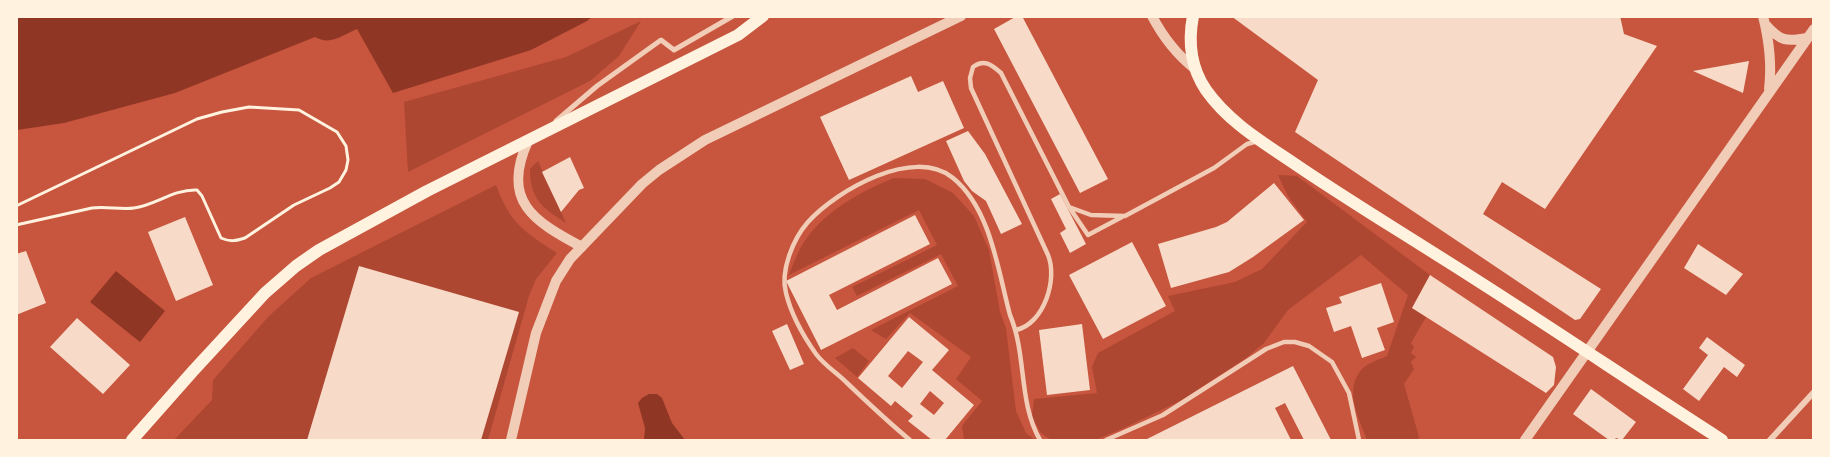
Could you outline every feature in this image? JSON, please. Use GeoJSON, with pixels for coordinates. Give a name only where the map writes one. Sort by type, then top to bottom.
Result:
{"type":"FeatureCollection","features":[{"type":"Feature","properties":{"kind":"main road"},"geometry":{"type":"LineString","coordinates":[[132,441],[248,310],[297,266],[348,233],[738,35],[763,16]]}},
{"type":"Feature","properties":{"kind":"main road"},"geometry":{"type":"LineString","coordinates":[[1193,16],[1190,47],[1195,69],[1206,90],[1222,108],[1260,141],[1722,441]]}},
{"type":"Feature","properties":{"kind":"street"},"geometry":{"type":"LineString","coordinates":[[582,247],[543,225],[532,215],[523,201],[517,175],[521,158],[533,139],[597,86],[662,40],[674,50],[733,16]]}},
{"type":"Feature","properties":{"kind":"street"},"geometry":{"type":"LineString","coordinates":[[511,441],[536,333],[556,281],[570,259],[642,184],[705,140],[961,16]]}},
{"type":"Feature","properties":{"kind":"street"},"geometry":{"type":"LineString","coordinates":[[1152,16],[1162,35],[1180,58],[1195,69]]}},
{"type":"Feature","properties":{"kind":"street"},"geometry":{"type":"LineString","coordinates":[[1764,20],[1775,35],[1784,40],[1792,41],[1810,34]]}},
{"type":"Feature","properties":{"kind":"street"},"geometry":{"type":"LineString","coordinates":[[1764,20],[1771,74],[1769,92]]}},
{"type":"Feature","properties":{"kind":"street"},"geometry":{"type":"LineString","coordinates":[[1525,441],[1810,34]]}},
{"type":"Feature","properties":{"kind":"street"},"geometry":{"type":"LineString","coordinates":[[1770,441],[1814,392]]}},
{"type":"Feature","properties":{"kind":"lane"},"geometry":{"type":"LineString","coordinates":[[1016,330],[1030,325],[1036,318],[1049,289],[1052,266],[971,88],[973,67],[977,64],[988,63],[1001,73],[1069,207],[1088,235],[1214,168],[1247,144],[1260,141]]}},
{"type":"Feature","properties":{"kind":"lane"},"geometry":{"type":"LineString","coordinates":[[910,441],[818,357],[797,320],[786,293],[784,273],[792,249],[808,223],[835,199],[863,183],[901,167],[920,166],[938,169],[953,178],[981,213],[1016,330],[1027,410],[1040,441]]}},
{"type":"Feature","properties":{"kind":"lane"},"geometry":{"type":"LineString","coordinates":[[1069,207],[1091,215],[1125,216]]}},
{"type":"Feature","properties":{"kind":"lane"},"geometry":{"type":"LineString","coordinates":[[1106,441],[1163,416],[1266,349],[1284,342],[1295,342],[1309,346],[1332,362],[1349,393],[1359,441]]}},
{"type":"Feature","properties":{"kind":"path"},"geometry":{"type":"LineString","coordinates":[[16,206],[197,119],[249,107],[299,110],[338,132],[346,146],[348,160],[346,170],[339,182],[294,205],[245,238],[236,241],[221,238],[202,196],[196,190],[181,191],[133,208],[103,206],[16,225]]}},
{"type":"Feature","properties":{"kind":"shaded area"},"geometry":{"type":"Polygon","coordinates":[[[16,17],[592,17],[531,50],[393,93],[357,29],[331,40],[315,37],[175,93],[64,123],[17,130],[16,17]]]}},
{"type":"Feature","properties":{"kind":"shaded area"},"geometry":{"type":"Polygon","coordinates":[[[641,21],[619,56],[590,81],[408,172],[404,102],[566,57],[641,21]]]}},
{"type":"Feature","properties":{"kind":"shaded area"},"geometry":{"type":"Polygon","coordinates":[[[538,161],[566,223],[544,207],[535,195],[530,169],[538,161]]]}},
{"type":"Feature","properties":{"kind":"shaded area"},"geometry":{"type":"Polygon","coordinates":[[[1278,175],[1297,176],[1430,275],[1412,308],[1426,317],[1411,343],[1414,347],[1411,353],[1416,357],[1411,362],[1414,369],[1404,384],[1419,437],[1417,440],[1367,440],[1354,404],[1356,377],[1362,369],[1387,356],[1408,295],[1361,255],[1288,310],[1264,343],[1246,358],[1182,400],[1095,440],[1051,440],[1041,433],[1032,417],[1034,399],[1097,393],[1092,367],[1098,353],[1175,311],[1168,296],[1235,282],[1262,269],[1307,222],[1288,196],[1278,175]]]}},
{"type":"Feature","properties":{"kind":"shaded area"},"geometry":{"type":"Polygon","coordinates":[[[894,178],[925,179],[953,193],[974,216],[989,250],[1000,312],[1006,328],[1016,411],[1026,433],[1035,440],[964,440],[962,426],[982,401],[956,379],[971,357],[910,313],[886,339],[871,330],[958,286],[941,254],[857,296],[852,287],[937,245],[919,210],[789,275],[800,249],[818,225],[854,197],[894,178]]]}},
{"type":"Feature","properties":{"kind":"shaded area"},"geometry":{"type":"Polygon","coordinates":[[[496,185],[507,209],[519,225],[557,253],[536,279],[529,296],[488,440],[174,440],[212,400],[213,380],[268,317],[311,278],[496,185]]]}},
{"type":"Feature","properties":{"kind":"shaded area"},"geometry":{"type":"Polygon","coordinates":[[[116,271],[165,311],[140,342],[90,302],[116,271]]]}},
{"type":"Feature","properties":{"kind":"shaded area"},"geometry":{"type":"Polygon","coordinates":[[[853,348],[869,361],[857,377],[835,358],[853,348]]]}},
{"type":"Feature","properties":{"kind":"shaded area"},"geometry":{"type":"Polygon","coordinates":[[[649,394],[657,394],[662,398],[672,423],[685,440],[644,440],[645,428],[638,403],[649,394]]]}},
{"type":"Feature","properties":{"kind":"building"},"geometry":{"type":"Polygon","coordinates":[[[1017,16],[1022,16],[1108,179],[1080,193],[994,29],[1017,16]]]}},
{"type":"Feature","properties":{"kind":"building"},"geometry":{"type":"Polygon","coordinates":[[[1231,16],[1620,16],[1624,34],[1657,46],[1545,209],[1502,182],[1483,214],[1601,289],[1580,319],[1575,320],[1295,132],[1318,80],[1231,16]]]}},
{"type":"Feature","properties":{"kind":"building"},"geometry":{"type":"Polygon","coordinates":[[[1749,61],[1743,93],[1693,71],[1749,61]]]}},
{"type":"Feature","properties":{"kind":"building"},"geometry":{"type":"Polygon","coordinates":[[[911,76],[918,92],[943,81],[964,128],[849,180],[820,117],[911,76]]]}},
{"type":"Feature","properties":{"kind":"building"},"geometry":{"type":"Polygon","coordinates":[[[968,131],[985,154],[1022,224],[1001,234],[986,201],[972,191],[964,181],[946,141],[968,131]]]}},
{"type":"Feature","properties":{"kind":"building"},"geometry":{"type":"Polygon","coordinates":[[[570,157],[584,188],[579,190],[561,212],[542,172],[570,157]]]}},
{"type":"Feature","properties":{"kind":"building"},"geometry":{"type":"Polygon","coordinates":[[[1274,183],[1304,220],[1229,272],[1171,288],[1158,244],[1227,222],[1274,183]]]}},
{"type":"Feature","properties":{"kind":"building"},"geometry":{"type":"Polygon","coordinates":[[[1060,194],[1086,244],[1070,253],[1060,233],[1066,229],[1051,199],[1060,194]]]}},
{"type":"Feature","properties":{"kind":"building"},"geometry":{"type":"Polygon","coordinates":[[[915,215],[930,244],[829,295],[837,310],[938,258],[952,284],[821,350],[786,281],[915,215]]]}},
{"type":"Feature","properties":{"kind":"building"},"geometry":{"type":"Polygon","coordinates":[[[185,217],[213,285],[176,301],[148,232],[185,217]]]}},
{"type":"Feature","properties":{"kind":"building"},"geometry":{"type":"Polygon","coordinates":[[[1132,242],[1166,306],[1103,339],[1069,275],[1132,242]]]}},
{"type":"Feature","properties":{"kind":"building"},"geometry":{"type":"Polygon","coordinates":[[[1698,244],[1743,274],[1726,295],[1684,268],[1698,244]]]}},
{"type":"Feature","properties":{"kind":"building"},"geometry":{"type":"Polygon","coordinates":[[[26,251],[46,303],[16,315],[16,254],[26,251]]]}},
{"type":"Feature","properties":{"kind":"building"},"geometry":{"type":"Polygon","coordinates":[[[359,266],[519,312],[481,440],[307,440],[359,266]]]}},
{"type":"Feature","properties":{"kind":"building"},"geometry":{"type":"Polygon","coordinates":[[[1430,275],[1553,357],[1556,367],[1554,385],[1546,393],[1412,308],[1430,275]]]}},
{"type":"Feature","properties":{"kind":"building"},"geometry":{"type":"Polygon","coordinates":[[[1381,283],[1394,322],[1377,328],[1385,350],[1362,358],[1351,326],[1334,332],[1326,308],[1342,303],[1339,297],[1381,283]]]}},
{"type":"Feature","properties":{"kind":"building"},"geometry":{"type":"Polygon","coordinates":[[[909,317],[949,350],[932,370],[974,405],[945,440],[932,440],[908,421],[913,416],[895,401],[891,406],[858,378],[909,317]],[[908,351],[888,376],[902,388],[923,362],[908,351]],[[930,391],[920,404],[934,415],[944,403],[930,391]]]}},
{"type":"Feature","properties":{"kind":"building"},"geometry":{"type":"Polygon","coordinates":[[[77,318],[130,365],[103,394],[50,347],[77,318]]]}},
{"type":"Feature","properties":{"kind":"building"},"geometry":{"type":"Polygon","coordinates":[[[787,324],[804,364],[790,370],[772,331],[787,324]]]}},
{"type":"Feature","properties":{"kind":"building"},"geometry":{"type":"Polygon","coordinates":[[[1082,324],[1090,390],[1047,395],[1039,330],[1082,324]]]}},
{"type":"Feature","properties":{"kind":"building"},"geometry":{"type":"Polygon","coordinates":[[[1707,337],[1745,365],[1737,377],[1724,367],[1699,401],[1683,389],[1708,355],[1699,348],[1707,337]]]}},
{"type":"Feature","properties":{"kind":"building"},"geometry":{"type":"Polygon","coordinates":[[[1293,366],[1331,440],[1304,440],[1285,403],[1275,408],[1291,440],[1145,440],[1293,366]]]}},
{"type":"Feature","properties":{"kind":"building"},"geometry":{"type":"Polygon","coordinates":[[[1591,389],[1636,422],[1622,440],[1616,438],[1609,440],[1573,414],[1591,389]]]}}]}
